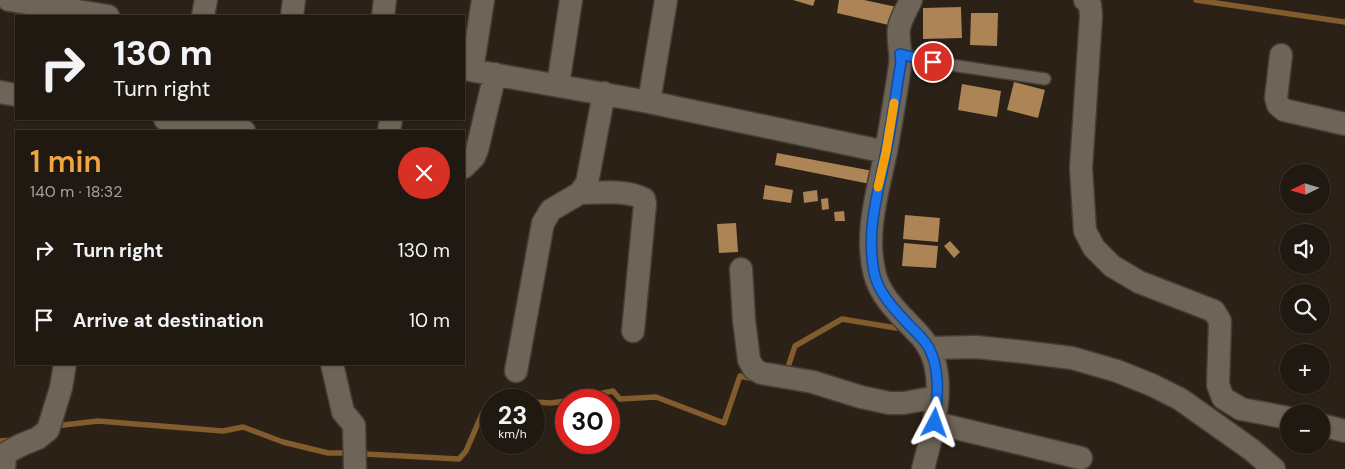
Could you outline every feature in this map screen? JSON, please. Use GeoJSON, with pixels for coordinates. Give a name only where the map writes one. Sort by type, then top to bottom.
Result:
{"type":"FeatureCollection","features":[{"type":"Feature","properties":{"kind":"street"},"geometry":{"type":"LineString","coordinates":[[9,0],[111,7]]}},
{"type":"Feature","properties":{"kind":"street"},"geometry":{"type":"LineString","coordinates":[[202,15],[206,0]]}},
{"type":"Feature","properties":{"kind":"street"},"geometry":{"type":"LineString","coordinates":[[292,15],[294,0]]}},
{"type":"Feature","properties":{"kind":"street"},"geometry":{"type":"LineString","coordinates":[[383,15],[385,0]]}},
{"type":"Feature","properties":{"kind":"street"},"geometry":{"type":"LineString","coordinates":[[483,0],[468,70],[604,93],[886,152]]}},
{"type":"Feature","properties":{"kind":"street"},"geometry":{"type":"LineString","coordinates":[[558,85],[571,0]]}},
{"type":"Feature","properties":{"kind":"street"},"geometry":{"type":"LineString","coordinates":[[649,102],[666,0]]}},
{"type":"Feature","properties":{"kind":"street"},"geometry":{"type":"LineString","coordinates":[[911,0],[899,28],[901,62],[871,227],[871,242],[874,273],[879,288],[922,338],[934,360],[937,397],[935,423],[924,469]]}},
{"type":"Feature","properties":{"kind":"street"},"geometry":{"type":"LineString","coordinates":[[1086,0],[1090,5],[1091,16],[1081,168],[1085,231],[1094,248],[1112,266],[1139,282],[1214,311],[1220,321],[1218,385],[1223,398],[1241,409],[1280,416]]}},
{"type":"Feature","properties":{"kind":"street"},"geometry":{"type":"LineString","coordinates":[[1280,55],[1276,98],[1278,105],[1284,110],[1345,124]]}},
{"type":"Feature","properties":{"kind":"street"},"geometry":{"type":"LineString","coordinates":[[465,166],[474,158],[477,150],[495,74]]}},
{"type":"Feature","properties":{"kind":"street"},"geometry":{"type":"LineString","coordinates":[[0,92],[15,95]]}},
{"type":"Feature","properties":{"kind":"street"},"geometry":{"type":"LineString","coordinates":[[516,371],[543,223],[551,210],[580,193],[586,183],[604,93]]}},
{"type":"Feature","properties":{"kind":"street"},"geometry":{"type":"LineString","coordinates":[[172,120],[237,130]]}},
{"type":"Feature","properties":{"kind":"street"},"geometry":{"type":"LineString","coordinates":[[580,193],[626,193],[637,195],[644,199],[633,331]]}},
{"type":"Feature","properties":{"kind":"street"},"geometry":{"type":"LineString","coordinates":[[741,269],[749,360],[754,369],[761,373],[813,382],[861,397],[889,403],[904,403],[937,397]]}},
{"type":"Feature","properties":{"kind":"street"},"geometry":{"type":"LineString","coordinates":[[929,348],[976,347],[1024,352],[1072,358],[1117,371],[1180,399],[1252,450],[1274,469]]}},
{"type":"Feature","properties":{"kind":"street"},"geometry":{"type":"LineString","coordinates":[[4,469],[5,456],[8,452],[38,438],[50,424],[61,388],[65,365]]}},
{"type":"Feature","properties":{"kind":"street"},"geometry":{"type":"LineString","coordinates":[[332,365],[343,412],[354,425],[355,469]]}},
{"type":"Feature","properties":{"kind":"street"},"geometry":{"type":"LineString","coordinates":[[935,423],[1081,458]]}},
{"type":"Feature","properties":{"kind":"street"},"geometry":{"type":"LineString","coordinates":[[1330,428],[1345,431]]}},
{"type":"Feature","properties":{"kind":"lane"},"geometry":{"type":"LineString","coordinates":[[900,54],[951,65],[1045,79]]}},
{"type":"Feature","properties":{"kind":"building"},"geometry":{"type":"Polygon","coordinates":[[[793,0],[815,0],[813,6],[793,0]]]}},
{"type":"Feature","properties":{"kind":"building"},"geometry":{"type":"Polygon","coordinates":[[[839,0],[864,0],[897,7],[893,26],[837,13],[839,0]]]}},
{"type":"Feature","properties":{"kind":"building"},"geometry":{"type":"Polygon","coordinates":[[[961,7],[962,38],[923,39],[923,8],[961,7]]]}},
{"type":"Feature","properties":{"kind":"building"},"geometry":{"type":"Polygon","coordinates":[[[971,13],[998,13],[997,46],[970,45],[971,13]]]}},
{"type":"Feature","properties":{"kind":"building"},"geometry":{"type":"Polygon","coordinates":[[[1014,82],[1045,90],[1038,118],[1007,110],[1014,82]]]}},
{"type":"Feature","properties":{"kind":"building"},"geometry":{"type":"Polygon","coordinates":[[[962,84],[1001,91],[997,117],[958,110],[962,84]]]}},
{"type":"Feature","properties":{"kind":"building"},"geometry":{"type":"Polygon","coordinates":[[[777,153],[873,171],[870,184],[775,165],[777,153]]]}},
{"type":"Feature","properties":{"kind":"building"},"geometry":{"type":"Polygon","coordinates":[[[765,185],[793,190],[791,203],[763,199],[765,185]]]}},
{"type":"Feature","properties":{"kind":"building"},"geometry":{"type":"Polygon","coordinates":[[[817,190],[818,201],[804,203],[803,192],[817,190]]]}},
{"type":"Feature","properties":{"kind":"building"},"geometry":{"type":"Polygon","coordinates":[[[828,198],[829,209],[822,210],[821,199],[828,198]]]}},
{"type":"Feature","properties":{"kind":"building"},"geometry":{"type":"Polygon","coordinates":[[[844,211],[845,221],[835,221],[834,212],[844,211]]]}},
{"type":"Feature","properties":{"kind":"building"},"geometry":{"type":"Polygon","coordinates":[[[905,215],[940,218],[938,242],[903,239],[905,215]]]}},
{"type":"Feature","properties":{"kind":"building"},"geometry":{"type":"Polygon","coordinates":[[[736,223],[738,252],[719,253],[717,224],[736,223]]]}},
{"type":"Feature","properties":{"kind":"building"},"geometry":{"type":"Polygon","coordinates":[[[950,241],[960,252],[954,258],[944,246],[950,241]]]}},
{"type":"Feature","properties":{"kind":"building"},"geometry":{"type":"Polygon","coordinates":[[[904,243],[938,246],[936,268],[902,266],[904,243]]]}},
{"type":"Feature","properties":{"kind":"waterway"},"geometry":{"type":"LineString","coordinates":[[1196,0],[1345,22]]}},
{"type":"Feature","properties":{"kind":"waterway"},"geometry":{"type":"LineString","coordinates":[[786,373],[795,346],[842,319],[896,328]]}},
{"type":"Feature","properties":{"kind":"waterway"},"geometry":{"type":"LineString","coordinates":[[620,399],[656,397],[724,423],[740,376],[754,379]]}},
{"type":"Feature","properties":{"kind":"waterway"},"geometry":{"type":"LineString","coordinates":[[545,403],[555,402]]}},
{"type":"Feature","properties":{"kind":"waterway"},"geometry":{"type":"LineString","coordinates":[[365,454],[459,459],[466,451],[480,419]]}},
{"type":"Feature","properties":{"kind":"waterway"},"geometry":{"type":"LineString","coordinates":[[55,426],[98,421],[223,431],[243,427],[283,442],[328,453],[350,453]]}},
{"type":"Feature","properties":{"kind":"waterway"},"geometry":{"type":"LineString","coordinates":[[0,441],[13,440]]}},
{"type":"Feature","properties":{"kind":"slow traffic"},"geometry":{"type":"LineString","coordinates":[[878,187],[894,103]]}},
{"type":"Feature","properties":{"kind":"route"},"geometry":{"type":"LineString","coordinates":[[933,62],[900,54],[901,62],[886,152],[871,227],[871,242],[874,273],[879,288],[891,305],[922,338],[934,360],[937,386],[935,423]]}}]}
